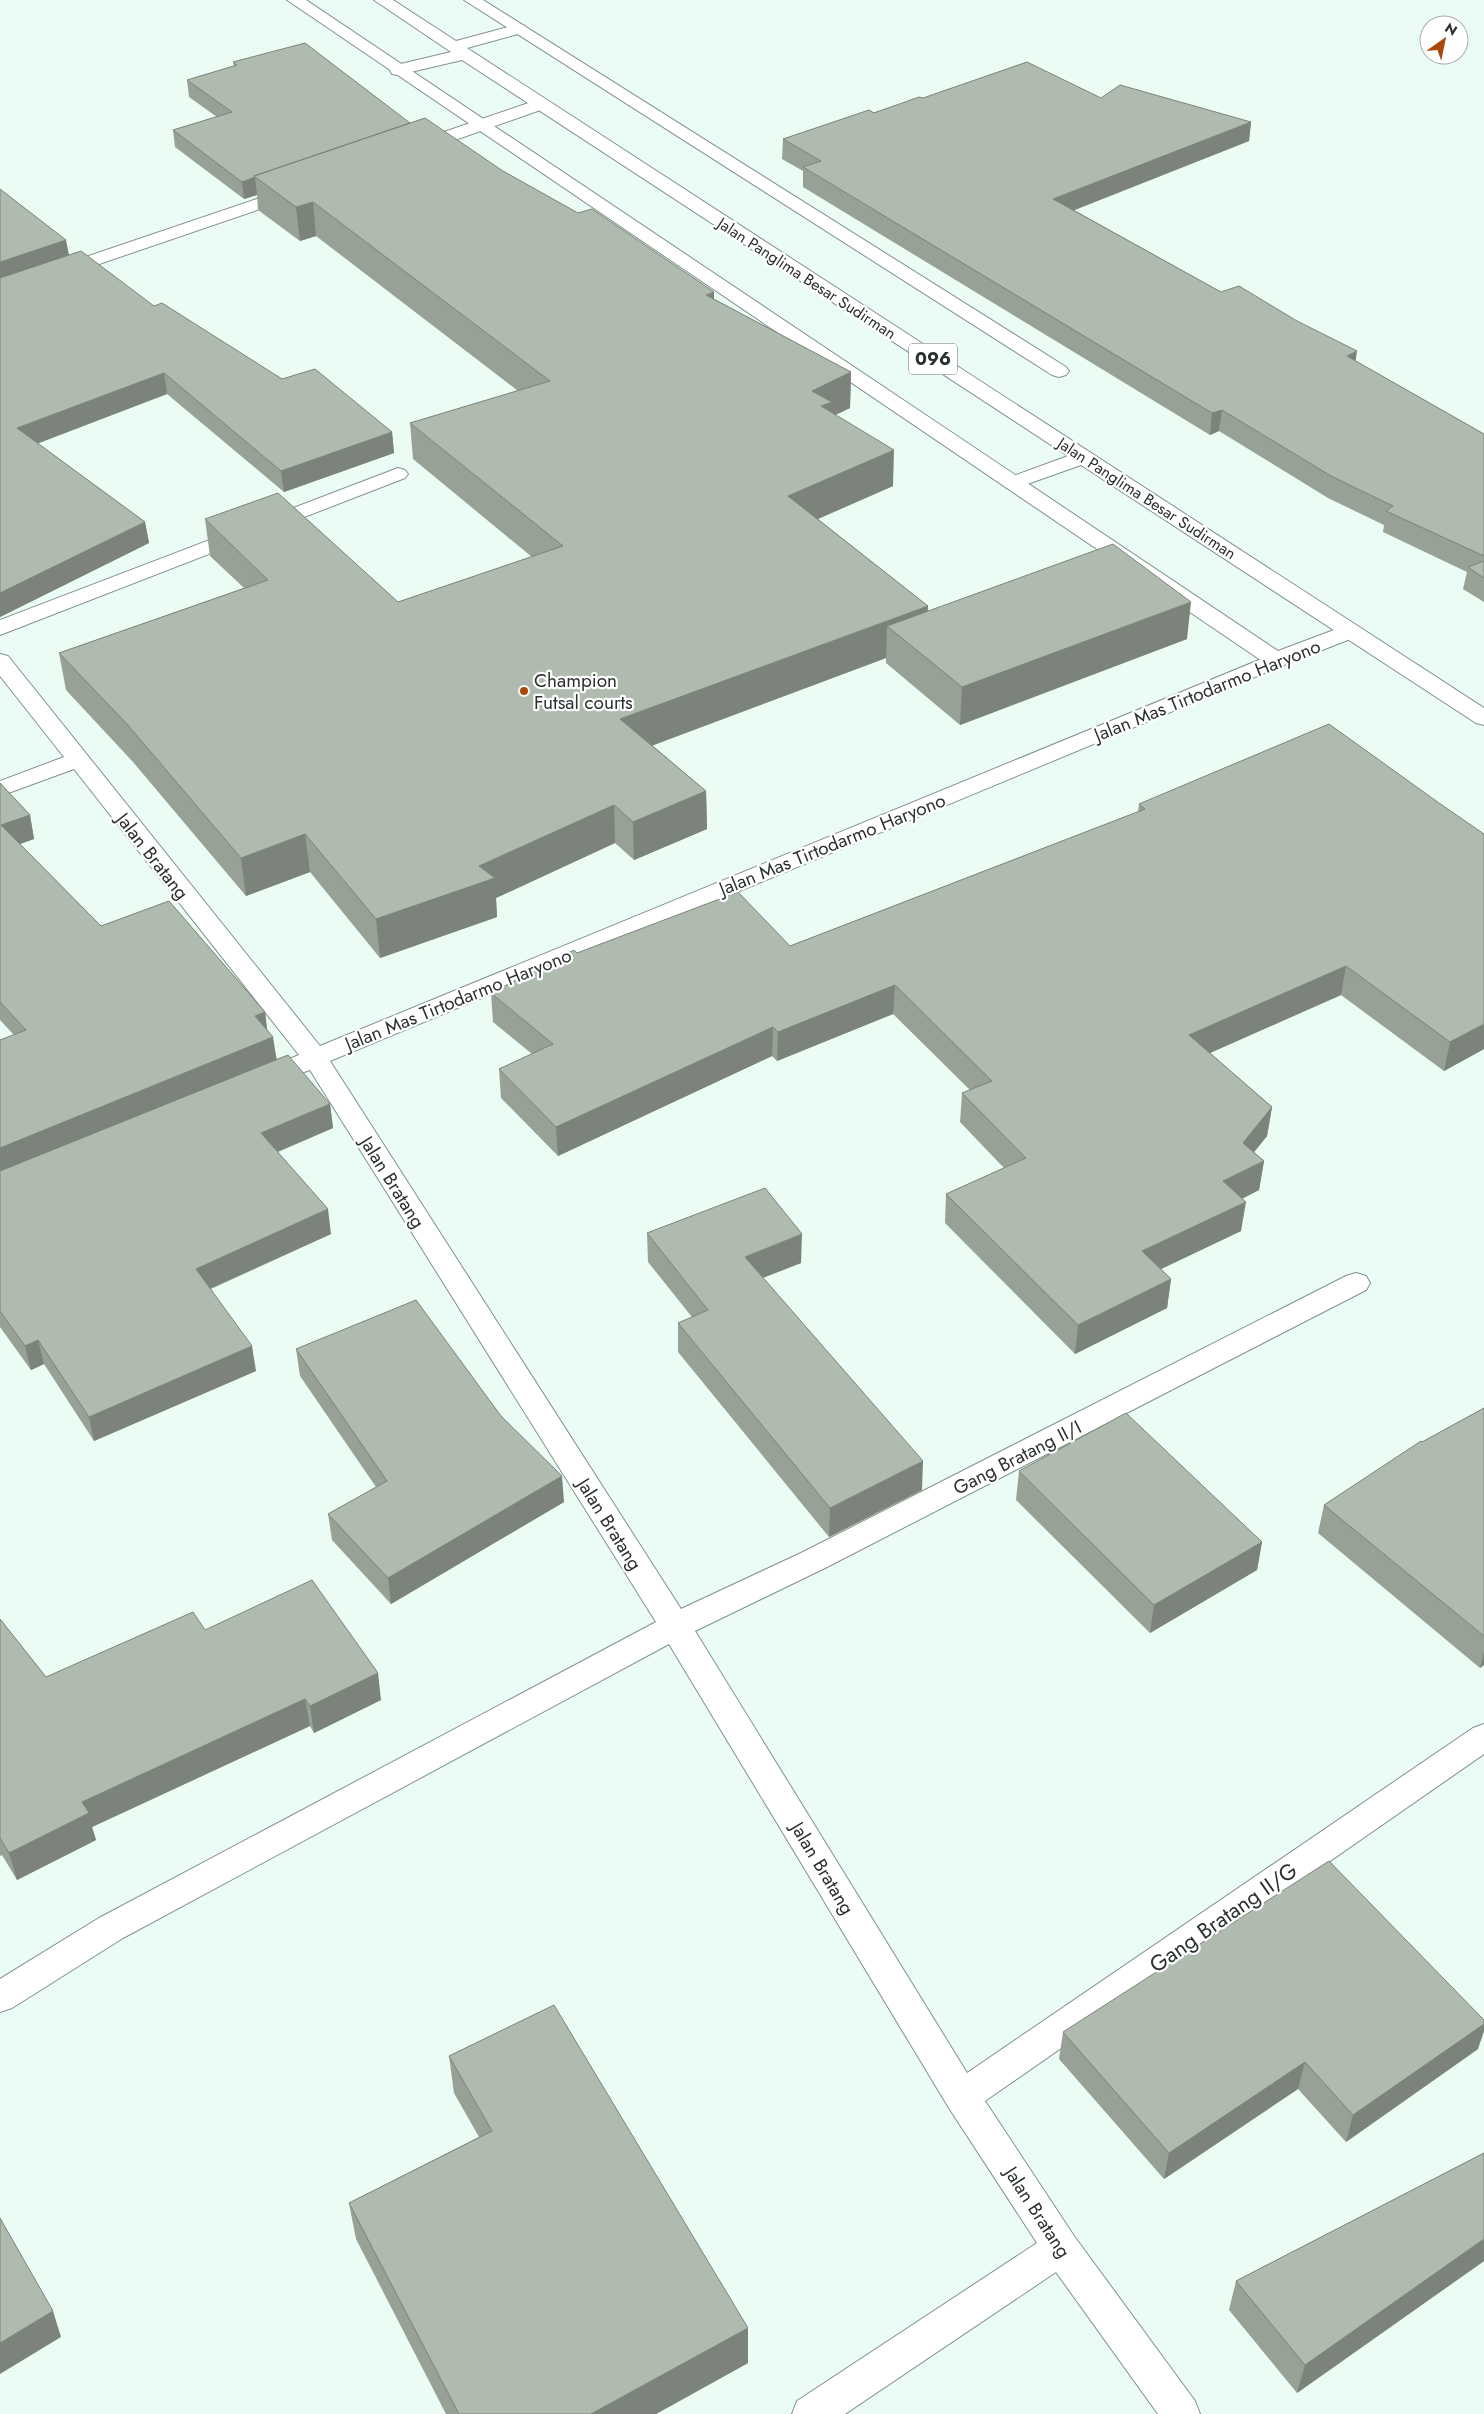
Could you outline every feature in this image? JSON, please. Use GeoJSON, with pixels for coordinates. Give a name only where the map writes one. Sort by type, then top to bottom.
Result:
{"type":"FeatureCollection","features":[{"type":"Feature","properties":{"kind":"street"},"geometry":{"type":"LineString","coordinates":[[295,0],[478,125],[1276,660]]}},
{"type":"Feature","properties":{"kind":"street","name":"Jalan Panglima Besar Sudirman"},"geometry":{"type":"LineString","coordinates":[[382,0],[1484,718]]}},
{"type":"Feature","properties":{"kind":"street"},"geometry":{"type":"LineString","coordinates":[[472,0],[1059,371]]}},
{"type":"Feature","properties":{"kind":"street"},"geometry":{"type":"LineString","coordinates":[[398,70],[459,51],[519,29]]}},
{"type":"Feature","properties":{"kind":"street"},"geometry":{"type":"LineString","coordinates":[[395,155],[540,104]]}},
{"type":"Feature","properties":{"kind":"street"},"geometry":{"type":"LineString","coordinates":[[0,292],[313,184]]}},
{"type":"Feature","properties":{"kind":"street"},"geometry":{"type":"LineString","coordinates":[[1012,483],[1083,457]]}},
{"type":"Feature","properties":{"kind":"street"},"geometry":{"type":"LineString","coordinates":[[0,628],[398,474]]}},
{"type":"Feature","properties":{"kind":"street","name":"Jalan Mas Tirtodarmo Haryono"},"geometry":{"type":"LineString","coordinates":[[279,1073],[1350,631]]}},
{"type":"Feature","properties":{"kind":"street","name":"Jalan Bratang"},"geometry":{"type":"LineString","coordinates":[[0,661],[314,1058],[675,1626],[962,2097],[1061,2248],[1181,2414]]}},
{"type":"Feature","properties":{"kind":"street"},"geometry":{"type":"LineString","coordinates":[[0,789],[77,760]]}},
{"type":"Feature","properties":{"kind":"street","name":"Gang Bratang II/I"},"geometry":{"type":"LineString","coordinates":[[0,1996],[110,1928],[675,1626],[814,1560],[1356,1283]]}},
{"type":"Feature","properties":{"kind":"street","name":"Gang Bratang II/G"},"geometry":{"type":"LineString","coordinates":[[962,2097],[1484,1736]]}},
{"type":"Feature","properties":{"kind":"street"},"geometry":{"type":"LineString","coordinates":[[811,2414],[1061,2248]]}},
{"type":"Feature","properties":{"kind":"building"},"geometry":{"type":"Polygon","coordinates":[[[305,43],[410,123],[254,176],[242,182],[173,130],[232,112],[187,80],[237,65],[233,62],[305,43]]]}},
{"type":"Feature","properties":{"kind":"building"},"geometry":{"type":"Polygon","coordinates":[[[1027,62],[1101,98],[1120,85],[1251,122],[1053,199],[1221,292],[1239,286],[1297,321],[1357,351],[1347,356],[1484,434],[1484,556],[1386,511],[1393,506],[1331,476],[1222,410],[1212,413],[803,167],[821,161],[783,139],[869,110],[874,113],[919,97],[923,98],[1027,62]]]}},
{"type":"Feature","properties":{"kind":"building"},"geometry":{"type":"Polygon","coordinates":[[[425,118],[503,171],[578,213],[592,209],[714,292],[706,295],[851,372],[812,391],[832,402],[821,406],[894,450],[788,496],[928,606],[620,719],[706,791],[633,822],[614,805],[479,866],[495,878],[376,919],[305,834],[241,858],[127,724],[59,653],[268,580],[205,519],[278,493],[398,602],[563,546],[410,423],[550,381],[313,202],[296,207],[254,176],[425,118]]]}},
{"type":"Feature","properties":{"kind":"building"},"geometry":{"type":"Polygon","coordinates":[[[0,189],[66,240],[0,262],[0,189]]]}},
{"type":"Feature","properties":{"kind":"building"},"geometry":{"type":"Polygon","coordinates":[[[81,251],[154,306],[162,303],[282,379],[315,369],[392,432],[281,471],[164,373],[17,428],[145,522],[0,593],[0,278],[81,251]]]}},
{"type":"Feature","properties":{"kind":"building"},"geometry":{"type":"Polygon","coordinates":[[[1113,544],[1191,602],[962,687],[887,626],[1113,544]]]}},
{"type":"Feature","properties":{"kind":"building"},"geometry":{"type":"Polygon","coordinates":[[[1484,561],[1484,578],[1468,567],[1484,561]]]}},
{"type":"Feature","properties":{"kind":"building"},"geometry":{"type":"Polygon","coordinates":[[[1329,724],[1484,834],[1484,1024],[1450,1042],[1346,966],[1189,1035],[1272,1107],[1243,1143],[1264,1161],[1223,1181],[1246,1202],[1142,1251],[1171,1279],[1078,1325],[946,1194],[1026,1158],[962,1093],[992,1081],[895,985],[778,1032],[773,1027],[556,1127],[499,1069],[553,1044],[491,993],[574,950],[577,953],[738,892],[790,946],[1145,809],[1139,804],[1329,724]]]}},
{"type":"Feature","properties":{"kind":"building"},"geometry":{"type":"Polygon","coordinates":[[[0,783],[30,815],[1,825],[101,926],[169,901],[265,1012],[255,1016],[273,1037],[0,1148],[0,1040],[26,1030],[0,1002],[0,783]]]}},
{"type":"Feature","properties":{"kind":"building"},"geometry":{"type":"Polygon","coordinates":[[[288,1055],[330,1104],[261,1133],[328,1209],[196,1269],[252,1346],[89,1417],[38,1340],[25,1346],[0,1311],[0,1171],[288,1055]]]}},
{"type":"Feature","properties":{"kind":"building"},"geometry":{"type":"Polygon","coordinates":[[[765,1188],[802,1234],[745,1257],[923,1461],[830,1508],[678,1323],[708,1310],[647,1233],[765,1188]]]}},
{"type":"Feature","properties":{"kind":"building"},"geometry":{"type":"Polygon","coordinates":[[[416,1300],[501,1416],[562,1476],[388,1578],[328,1514],[387,1481],[296,1349],[416,1300]]]}},
{"type":"Feature","properties":{"kind":"building"},"geometry":{"type":"Polygon","coordinates":[[[1484,1408],[1484,1636],[1324,1505],[1421,1441],[1484,1408]]]}},
{"type":"Feature","properties":{"kind":"building"},"geometry":{"type":"Polygon","coordinates":[[[1126,1413],[1262,1542],[1154,1605],[1019,1471],[1126,1413]]]}},
{"type":"Feature","properties":{"kind":"building"},"geometry":{"type":"Polygon","coordinates":[[[312,1580],[378,1673],[310,1706],[305,1699],[82,1802],[89,1813],[9,1853],[0,1838],[0,1619],[46,1677],[193,1612],[205,1630],[312,1580]]]}},
{"type":"Feature","properties":{"kind":"building"},"geometry":{"type":"Polygon","coordinates":[[[1329,1861],[1484,2020],[1484,2024],[1353,2115],[1305,2062],[1169,2153],[1063,2032],[1329,1861]]]}},
{"type":"Feature","properties":{"kind":"building"},"geometry":{"type":"Polygon","coordinates":[[[554,2005],[748,2328],[591,2414],[459,2414],[349,2203],[492,2131],[449,2056],[554,2005]]]}},
{"type":"Feature","properties":{"kind":"building"},"geometry":{"type":"Polygon","coordinates":[[[1484,2153],[1484,2239],[1305,2365],[1236,2281],[1484,2153]]]}},
{"type":"Feature","properties":{"kind":"building"},"geometry":{"type":"Polygon","coordinates":[[[0,2218],[53,2311],[0,2343],[0,2218]]]}},
{"type":"Feature","properties":{"kind":"place","name":"Champion Futsal courts"},"geometry":{"type":"Point","coordinates":[524,691]}}]}
